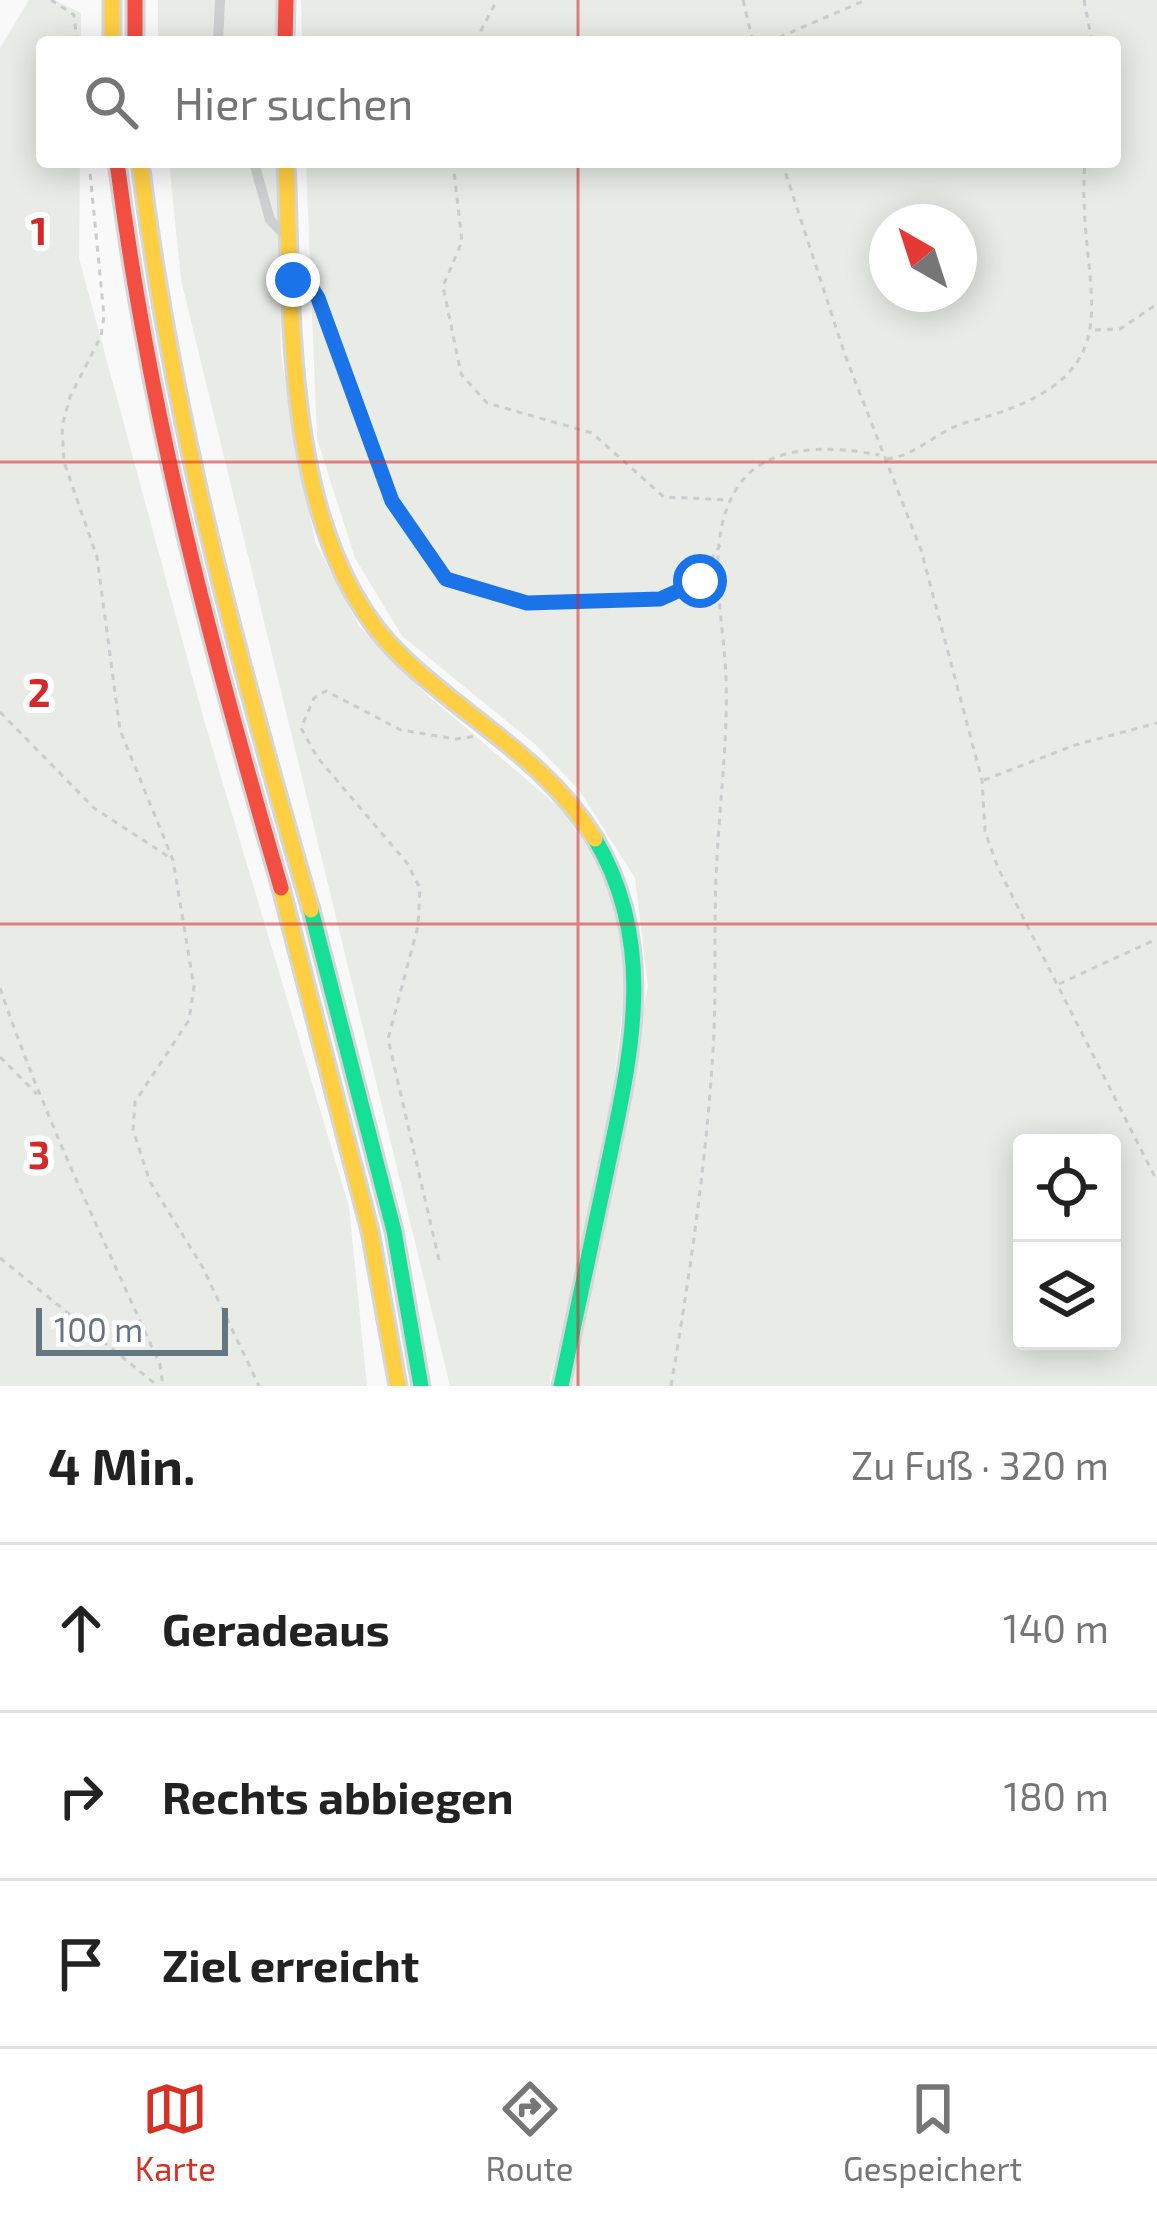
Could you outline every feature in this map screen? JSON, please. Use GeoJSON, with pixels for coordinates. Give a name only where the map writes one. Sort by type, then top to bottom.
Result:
{"type":"FeatureCollection","features":[{"type":"Feature","properties":{"kind":"main road"},"geometry":{"type":"LineString","coordinates":[[112,0],[112,36]]}},
{"type":"Feature","properties":{"kind":"main road"},"geometry":{"type":"LineString","coordinates":[[135,0],[135,36]]}},
{"type":"Feature","properties":{"kind":"main road"},"geometry":{"type":"LineString","coordinates":[[285,36],[286,0]]}},
{"type":"Feature","properties":{"kind":"main road"},"geometry":{"type":"LineString","coordinates":[[118,168],[134,314],[170,488],[339,1088],[373,1232],[398,1386]]}},
{"type":"Feature","properties":{"kind":"main road"},"geometry":{"type":"LineString","coordinates":[[141,168],[156,308],[183,445],[231,631],[363,1084],[421,1386]]}},
{"type":"Feature","properties":{"kind":"main road"},"geometry":{"type":"LineString","coordinates":[[286,168],[309,448],[329,540],[345,579],[383,638],[568,796],[604,851],[626,904],[639,985],[636,1029],[561,1386]]}},
{"type":"Feature","properties":{"kind":"street"},"geometry":{"type":"LineString","coordinates":[[218,36],[220,0]]}},
{"type":"Feature","properties":{"kind":"street"},"geometry":{"type":"LineString","coordinates":[[256,168],[270,220],[291,241]]}},
{"type":"Feature","properties":{"kind":"path"},"geometry":{"type":"LineString","coordinates":[[51,0],[74,15],[76,36]]}},
{"type":"Feature","properties":{"kind":"path"},"geometry":{"type":"LineString","coordinates":[[478,36],[497,0]]}},
{"type":"Feature","properties":{"kind":"path"},"geometry":{"type":"LineString","coordinates":[[743,0],[752,36]]}},
{"type":"Feature","properties":{"kind":"path"},"geometry":{"type":"LineString","coordinates":[[782,36],[866,0]]}},
{"type":"Feature","properties":{"kind":"path"},"geometry":{"type":"LineString","coordinates":[[1084,0],[1091,36]]}},
{"type":"Feature","properties":{"kind":"path"},"geometry":{"type":"LineString","coordinates":[[90,168],[104,316],[101,337],[66,411],[64,462],[97,557],[120,730],[173,860],[194,988],[189,1020],[135,1102],[133,1130],[150,1181],[202,1266],[259,1386]]}},
{"type":"Feature","properties":{"kind":"path"},"geometry":{"type":"LineString","coordinates":[[454,168],[462,242],[443,286],[461,374],[487,403],[592,433],[664,497],[731,500]]}},
{"type":"Feature","properties":{"kind":"path"},"geometry":{"type":"LineString","coordinates":[[784,168],[882,457],[921,550],[982,781],[985,831],[998,868],[1157,1181]]}},
{"type":"Feature","properties":{"kind":"path"},"geometry":{"type":"LineString","coordinates":[[671,1386],[698,1236],[713,1044],[717,854],[726,756],[721,544],[731,500],[738,486],[766,460],[797,451],[849,449],[882,457],[916,451],[920,441],[1006,409],[1059,380],[1081,358],[1093,330],[1081,208],[1084,168]]}},
{"type":"Feature","properties":{"kind":"path"},"geometry":{"type":"LineString","coordinates":[[293,280],[311,287],[318,298],[392,501],[446,579],[527,603],[660,599],[700,581],[721,544]]}},
{"type":"Feature","properties":{"kind":"path"},"geometry":{"type":"LineString","coordinates":[[1093,330],[1120,329],[1157,304]]}},
{"type":"Feature","properties":{"kind":"path"},"geometry":{"type":"LineString","coordinates":[[439,1261],[388,1039],[418,926],[420,889],[407,863],[317,757],[302,728],[314,698],[326,691],[425,736],[456,739],[497,733]]}},
{"type":"Feature","properties":{"kind":"path"},"geometry":{"type":"LineString","coordinates":[[0,712],[94,808],[173,860]]}},
{"type":"Feature","properties":{"kind":"path"},"geometry":{"type":"LineString","coordinates":[[982,781],[1075,745],[1157,723]]}},
{"type":"Feature","properties":{"kind":"path"},"geometry":{"type":"LineString","coordinates":[[1057,985],[1157,939]]}},
{"type":"Feature","properties":{"kind":"path"},"geometry":{"type":"LineString","coordinates":[[0,988],[38,1095],[160,1365],[161,1386]]}},
{"type":"Feature","properties":{"kind":"path"},"geometry":{"type":"LineString","coordinates":[[0,1057],[38,1095]]}},
{"type":"Feature","properties":{"kind":"path"},"geometry":{"type":"LineString","coordinates":[[0,1258],[161,1386]]}},
{"type":"Feature","properties":{"kind":"shaded area"},"geometry":{"type":"Polygon","coordinates":[[[29,0],[55,0],[81,13],[81,36],[36,36],[36,168],[80,168],[79,258],[204,720],[349,1207],[367,1386],[0,1386],[0,48],[29,0]]]}},
{"type":"Feature","properties":{"kind":"shaded area"},"geometry":{"type":"Polygon","coordinates":[[[158,0],[280,0],[279,36],[158,36],[158,0]]]}},
{"type":"Feature","properties":{"kind":"shaded area"},"geometry":{"type":"Polygon","coordinates":[[[301,0],[1157,0],[1157,1386],[567,1386],[648,986],[635,878],[579,790],[536,745],[402,636],[355,558],[317,439],[306,168],[1121,168],[1121,36],[302,36],[301,0]]]}},
{"type":"Feature","properties":{"kind":"shaded area"},"geometry":{"type":"Polygon","coordinates":[[[170,168],[278,168],[281,356],[315,542],[359,626],[425,693],[561,809],[616,888],[627,974],[606,1145],[549,1386],[450,1386],[181,280],[170,168]]]}},
{"type":"Feature","properties":{"kind":"traffic: fast"},"geometry":{"type":"LineString","coordinates":[[561,1386],[623,1092],[633,1006],[627,922],[615,880],[595,839]]}},
{"type":"Feature","properties":{"kind":"traffic: fast"},"geometry":{"type":"LineString","coordinates":[[311,910],[394,1231],[421,1386]]}},
{"type":"Feature","properties":{"kind":"traffic: slow"},"geometry":{"type":"LineString","coordinates":[[112,0],[112,36]]}},
{"type":"Feature","properties":{"kind":"traffic: slow"},"geometry":{"type":"LineString","coordinates":[[141,168],[170,354],[210,539],[311,910]]}},
{"type":"Feature","properties":{"kind":"traffic: slow"},"geometry":{"type":"LineString","coordinates":[[286,168],[301,425],[314,491],[334,554],[363,610],[403,658],[530,763],[576,811],[595,839]]}},
{"type":"Feature","properties":{"kind":"traffic: slow"},"geometry":{"type":"LineString","coordinates":[[281,888],[370,1231],[398,1386]]}},
{"type":"Feature","properties":{"kind":"traffic: jam"},"geometry":{"type":"LineString","coordinates":[[135,0],[135,36]]}},
{"type":"Feature","properties":{"kind":"traffic: jam"},"geometry":{"type":"LineString","coordinates":[[285,36],[286,0]]}},
{"type":"Feature","properties":{"kind":"traffic: jam"},"geometry":{"type":"LineString","coordinates":[[118,168],[146,348],[184,528],[281,888]]}},
{"type":"Feature","properties":{"kind":"route"},"geometry":{"type":"LineString","coordinates":[[293,280],[311,287],[318,298],[392,501],[446,579],[527,603],[660,599],[700,581]]}}]}
